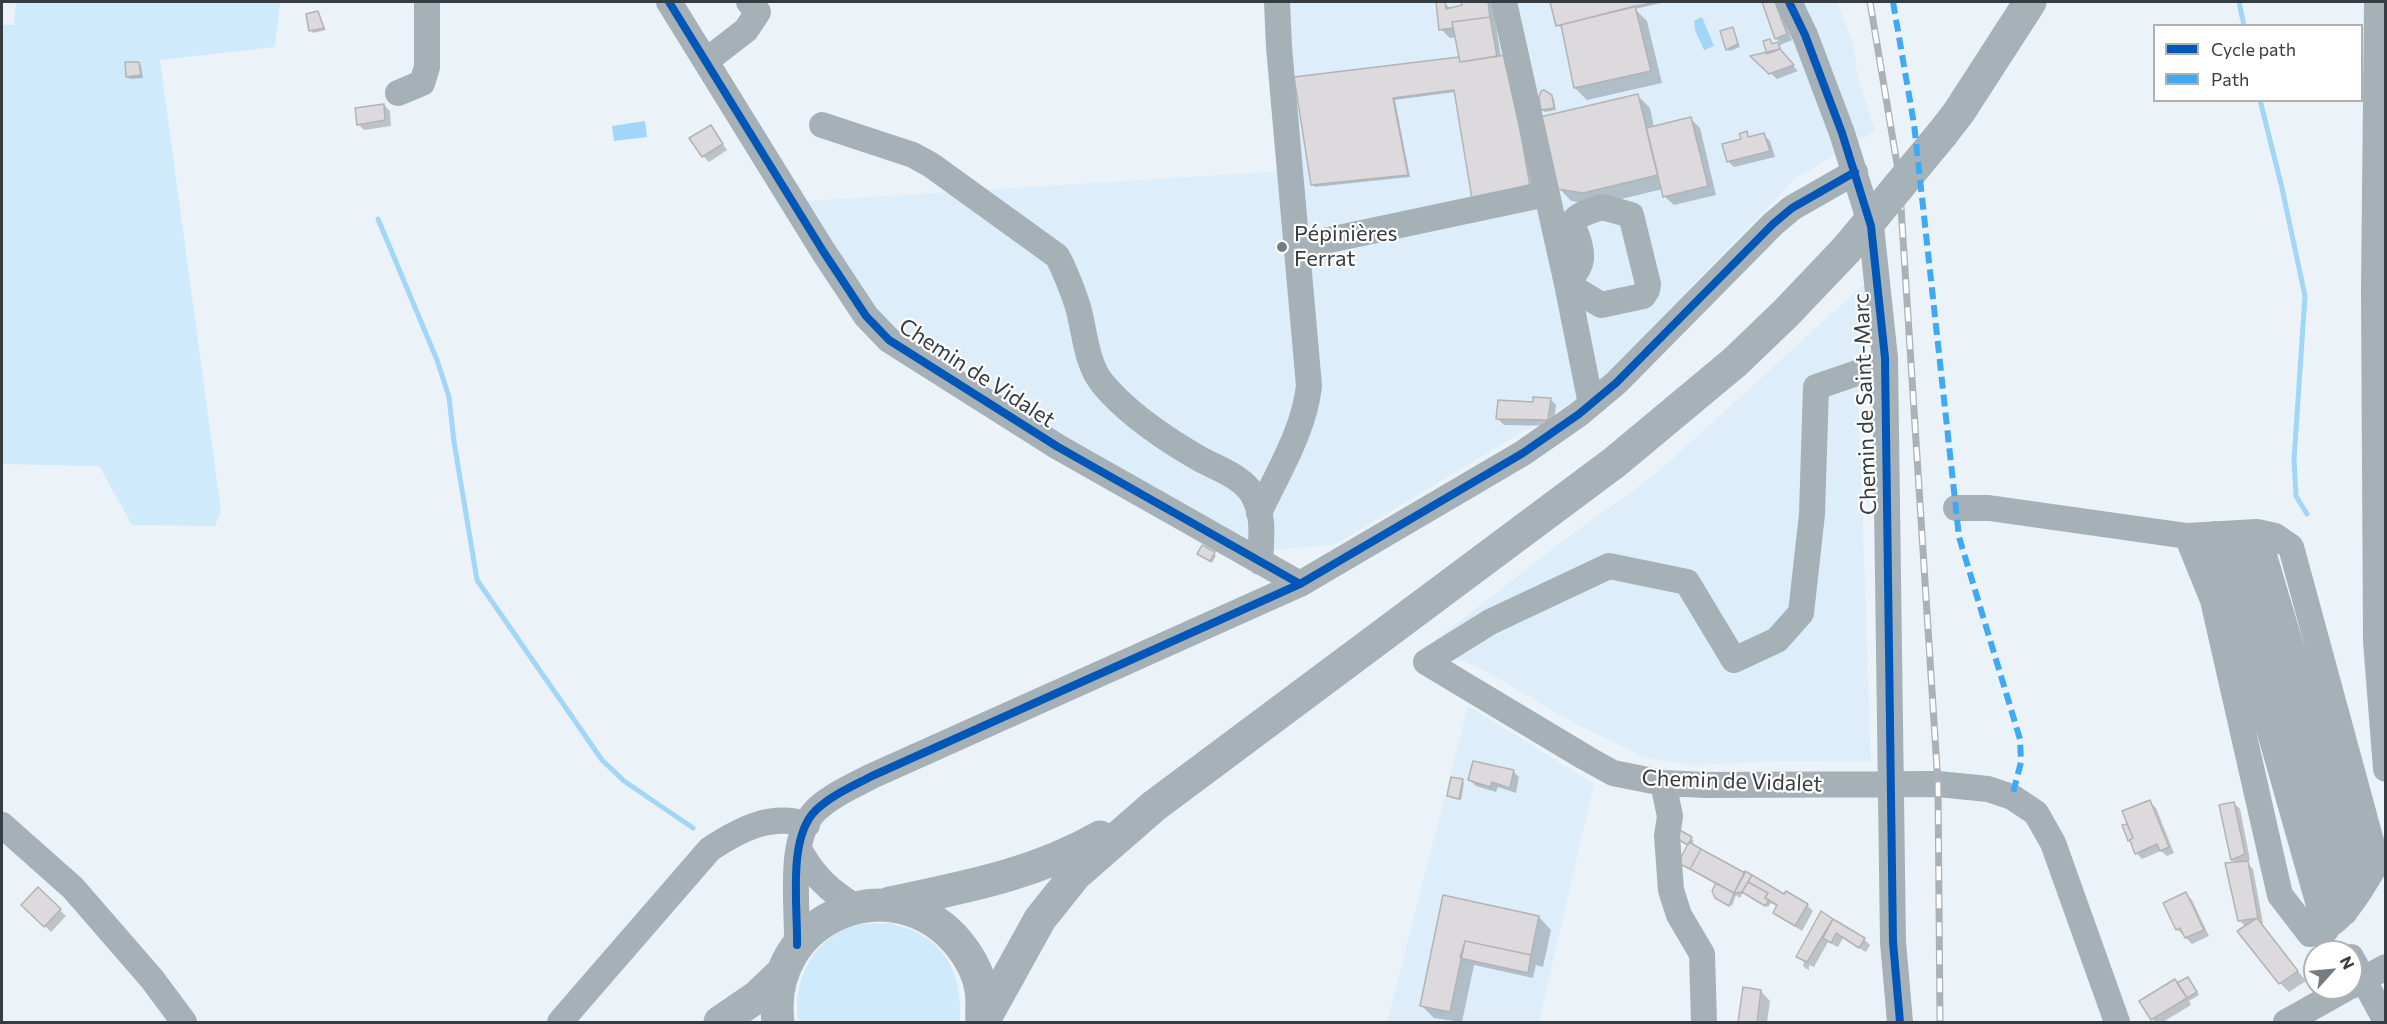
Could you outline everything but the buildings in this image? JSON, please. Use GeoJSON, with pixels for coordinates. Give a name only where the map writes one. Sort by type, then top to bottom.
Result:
{"type":"FeatureCollection","features":[{"type":"Feature","properties":{"kind":"main road"},"geometry":{"type":"LineString","coordinates":[[982,1023],[1040,919],[1076,874],[1154,806],[1632,448],[1735,362],[1786,314],[1846,250],[1942,134],[1959,112],[2030,2]]}},
{"type":"Feature","properties":{"kind":"main road"},"geometry":{"type":"LineString","coordinates":[[720,1023],[758,996],[781,974],[797,945],[813,928],[834,915],[870,905],[1021,873],[1078,849],[1154,806]]}},
{"type":"Feature","properties":{"kind":"main road"},"geometry":{"type":"LineString","coordinates":[[870,905],[918,912],[948,930],[969,957],[974,968],[981,990],[982,1023]]}},
{"type":"Feature","properties":{"kind":"main road"},"geometry":{"type":"LineString","coordinates":[[778,1023],[776,1004],[781,974]]}},
{"type":"Feature","properties":{"kind":"street"},"geometry":{"type":"LineString","coordinates":[[398,93],[422,83],[427,67],[427,2]]}},
{"type":"Feature","properties":{"kind":"street","name":"Chemin de Vidalet"},"geometry":{"type":"LineString","coordinates":[[669,2],[829,261],[866,316],[889,340],[1058,447],[1300,584]]}},
{"type":"Feature","properties":{"kind":"street"},"geometry":{"type":"LineString","coordinates":[[706,61],[746,30],[758,12],[749,2]]}},
{"type":"Feature","properties":{"kind":"street"},"geometry":{"type":"LineString","coordinates":[[1259,513],[1300,427],[1309,386],[1277,2]]}},
{"type":"Feature","properties":{"kind":"street"},"geometry":{"type":"LineString","coordinates":[[1504,2],[1567,284],[1591,404]]}},
{"type":"Feature","properties":{"kind":"street","name":"Chemin de Saint-Marc"},"geometry":{"type":"LineString","coordinates":[[1790,2],[1805,35],[1855,172],[1871,226],[1886,358],[1893,942],[1900,1023]]}},
{"type":"Feature","properties":{"kind":"street"},"geometry":{"type":"LineString","coordinates":[[2377,2],[2374,289],[2380,610],[2376,641],[2385,769]]}},
{"type":"Feature","properties":{"kind":"street"},"geometry":{"type":"LineString","coordinates":[[822,124],[914,155],[1057,256],[1065,270],[1078,307],[1092,364],[1105,386],[1150,426],[1192,455],[1244,483],[1254,495],[1262,521],[1260,562]]}},
{"type":"Feature","properties":{"kind":"street"},"geometry":{"type":"LineString","coordinates":[[797,945],[795,871],[799,849],[814,812],[826,801],[853,786],[1300,584],[1523,453],[1616,383],[1773,224],[1792,208],[1855,172]]}},
{"type":"Feature","properties":{"kind":"street"},"geometry":{"type":"LineString","coordinates":[[1296,247],[1546,194]]}},
{"type":"Feature","properties":{"kind":"street","name":"Chemin de Vidalet"},"geometry":{"type":"LineString","coordinates":[[1886,358],[1866,370],[1816,387],[1812,514],[1801,613],[1777,640],[1734,660],[1687,582],[1608,566],[1490,622],[1426,662],[1613,773],[1663,783],[1938,784],[1988,789],[2012,797],[2036,813],[2049,834],[2117,1023]]}},
{"type":"Feature","properties":{"kind":"street"},"geometry":{"type":"LineString","coordinates":[[1956,508],[1989,508],[2187,536],[2236,533],[2275,536],[2290,547],[2301,719],[2335,922],[2343,940]]}},
{"type":"Feature","properties":{"kind":"street"},"geometry":{"type":"LineString","coordinates":[[2187,536],[2213,600],[2280,895],[2310,934],[2335,922],[2377,863],[2301,719],[2236,533]]}},
{"type":"Feature","properties":{"kind":"street"},"geometry":{"type":"LineString","coordinates":[[2244,736],[2301,719]]}},
{"type":"Feature","properties":{"kind":"street"},"geometry":{"type":"LineString","coordinates":[[1663,783],[1670,816],[1667,836],[1671,890],[1679,915],[1702,954],[1704,1023]]}},
{"type":"Feature","properties":{"kind":"street"},"geometry":{"type":"LineString","coordinates":[[560,1023],[710,849],[737,832],[764,822],[792,819],[807,825]]}},
{"type":"Feature","properties":{"kind":"street"},"geometry":{"type":"LineString","coordinates":[[2,825],[73,888],[152,979],[184,1023]]}},
{"type":"Feature","properties":{"kind":"street"},"geometry":{"type":"LineString","coordinates":[[799,849],[817,878],[834,894],[870,905]]}},
{"type":"Feature","properties":{"kind":"street"},"geometry":{"type":"LineString","coordinates":[[2363,980],[2385,967]]}},
{"type":"Feature","properties":{"kind":"street"},"geometry":{"type":"LineString","coordinates":[[2363,995],[2385,1021]]}},
{"type":"Feature","properties":{"kind":"street"},"geometry":{"type":"LineString","coordinates":[[2286,1023],[2327,1000]]}},
{"type":"Feature","properties":{"kind":"shaded area"},"geometry":{"type":"Polygon","coordinates":[[[16,2],[280,2],[275,47],[160,60],[221,511],[215,526],[132,525],[99,466],[2,464],[2,25],[14,25],[16,2]]]}},
{"type":"Feature","properties":{"kind":"shaded area","name":"Pépinières Ferrat"},"geometry":{"type":"Polygon","coordinates":[[[1270,2],[1837,2],[1853,43],[1858,77],[1875,131],[1796,178],[1589,392],[1334,545],[1270,550],[1115,469],[895,329],[864,293],[807,201],[1282,171],[1270,2]]]}},
{"type":"Feature","properties":{"kind":"shaded area"},"geometry":{"type":"Polygon","coordinates":[[[1869,279],[1859,412],[1871,762],[1788,761],[1693,765],[1644,757],[1574,723],[1485,671],[1429,645],[1560,543],[1657,473],[1869,279]]]}},
{"type":"Feature","properties":{"kind":"shaded area"},"geometry":{"type":"Polygon","coordinates":[[[1468,706],[1594,784],[1539,1022],[1387,1022],[1468,706]]]}},
{"type":"Feature","properties":{"kind":"shaded area"},"geometry":{"type":"Polygon","coordinates":[[[889,923],[913,931],[929,940],[947,959],[957,982],[960,1022],[798,1022],[797,1006],[803,975],[819,948],[830,938],[861,924],[889,923]]]}},
{"type":"Feature","properties":{"kind":"water"},"geometry":{"type":"Polygon","coordinates":[[[1702,17],[1714,46],[1704,50],[1695,30],[1694,21],[1702,17]]]}},
{"type":"Feature","properties":{"kind":"water"},"geometry":{"type":"Polygon","coordinates":[[[645,121],[647,137],[614,141],[612,126],[645,121]]]}},
{"type":"Feature","properties":{"kind":"waterway"},"geometry":{"type":"LineString","coordinates":[[2239,2],[2244,24]]}},
{"type":"Feature","properties":{"kind":"waterway"},"geometry":{"type":"LineString","coordinates":[[2260,102],[2305,296],[2294,460],[2296,496],[2307,514]]}},
{"type":"Feature","properties":{"kind":"waterway"},"geometry":{"type":"LineString","coordinates":[[378,219],[437,360],[449,397],[454,442],[477,580],[602,760],[624,781],[693,828]]}},
{"type":"Feature","properties":{"kind":"railway"},"geometry":{"type":"LineString","coordinates":[[1870,2],[1899,176],[1938,784],[1940,1022]]}},
{"type":"Feature","properties":{"kind":"marked path"},"geometry":{"type":"LineString","coordinates":[[1893,2],[1914,124],[1959,537],[2020,739],[2021,762],[2012,797]]}},
{"type":"Feature","properties":{"kind":"cycle path"},"geometry":{"type":"LineString","coordinates":[[669,2],[823,251],[866,316],[889,340],[1058,447],[1300,584]]}},
{"type":"Feature","properties":{"kind":"cycle path"},"geometry":{"type":"LineString","coordinates":[[1789,2],[1805,35],[1842,133],[1871,226],[1885,358],[1893,942],[1900,1022]]}},
{"type":"Feature","properties":{"kind":"cycle path"},"geometry":{"type":"LineString","coordinates":[[797,945],[796,874],[801,838],[807,822],[816,810],[829,800],[872,776],[1300,584],[1523,453],[1579,414],[1616,383],[1773,224],[1792,208],[1855,172]]}},
{"type":"Feature","properties":{"kind":"place","name":"Pépinières Ferrat"},"geometry":{"type":"Point","coordinates":[1282,247]}}]}
